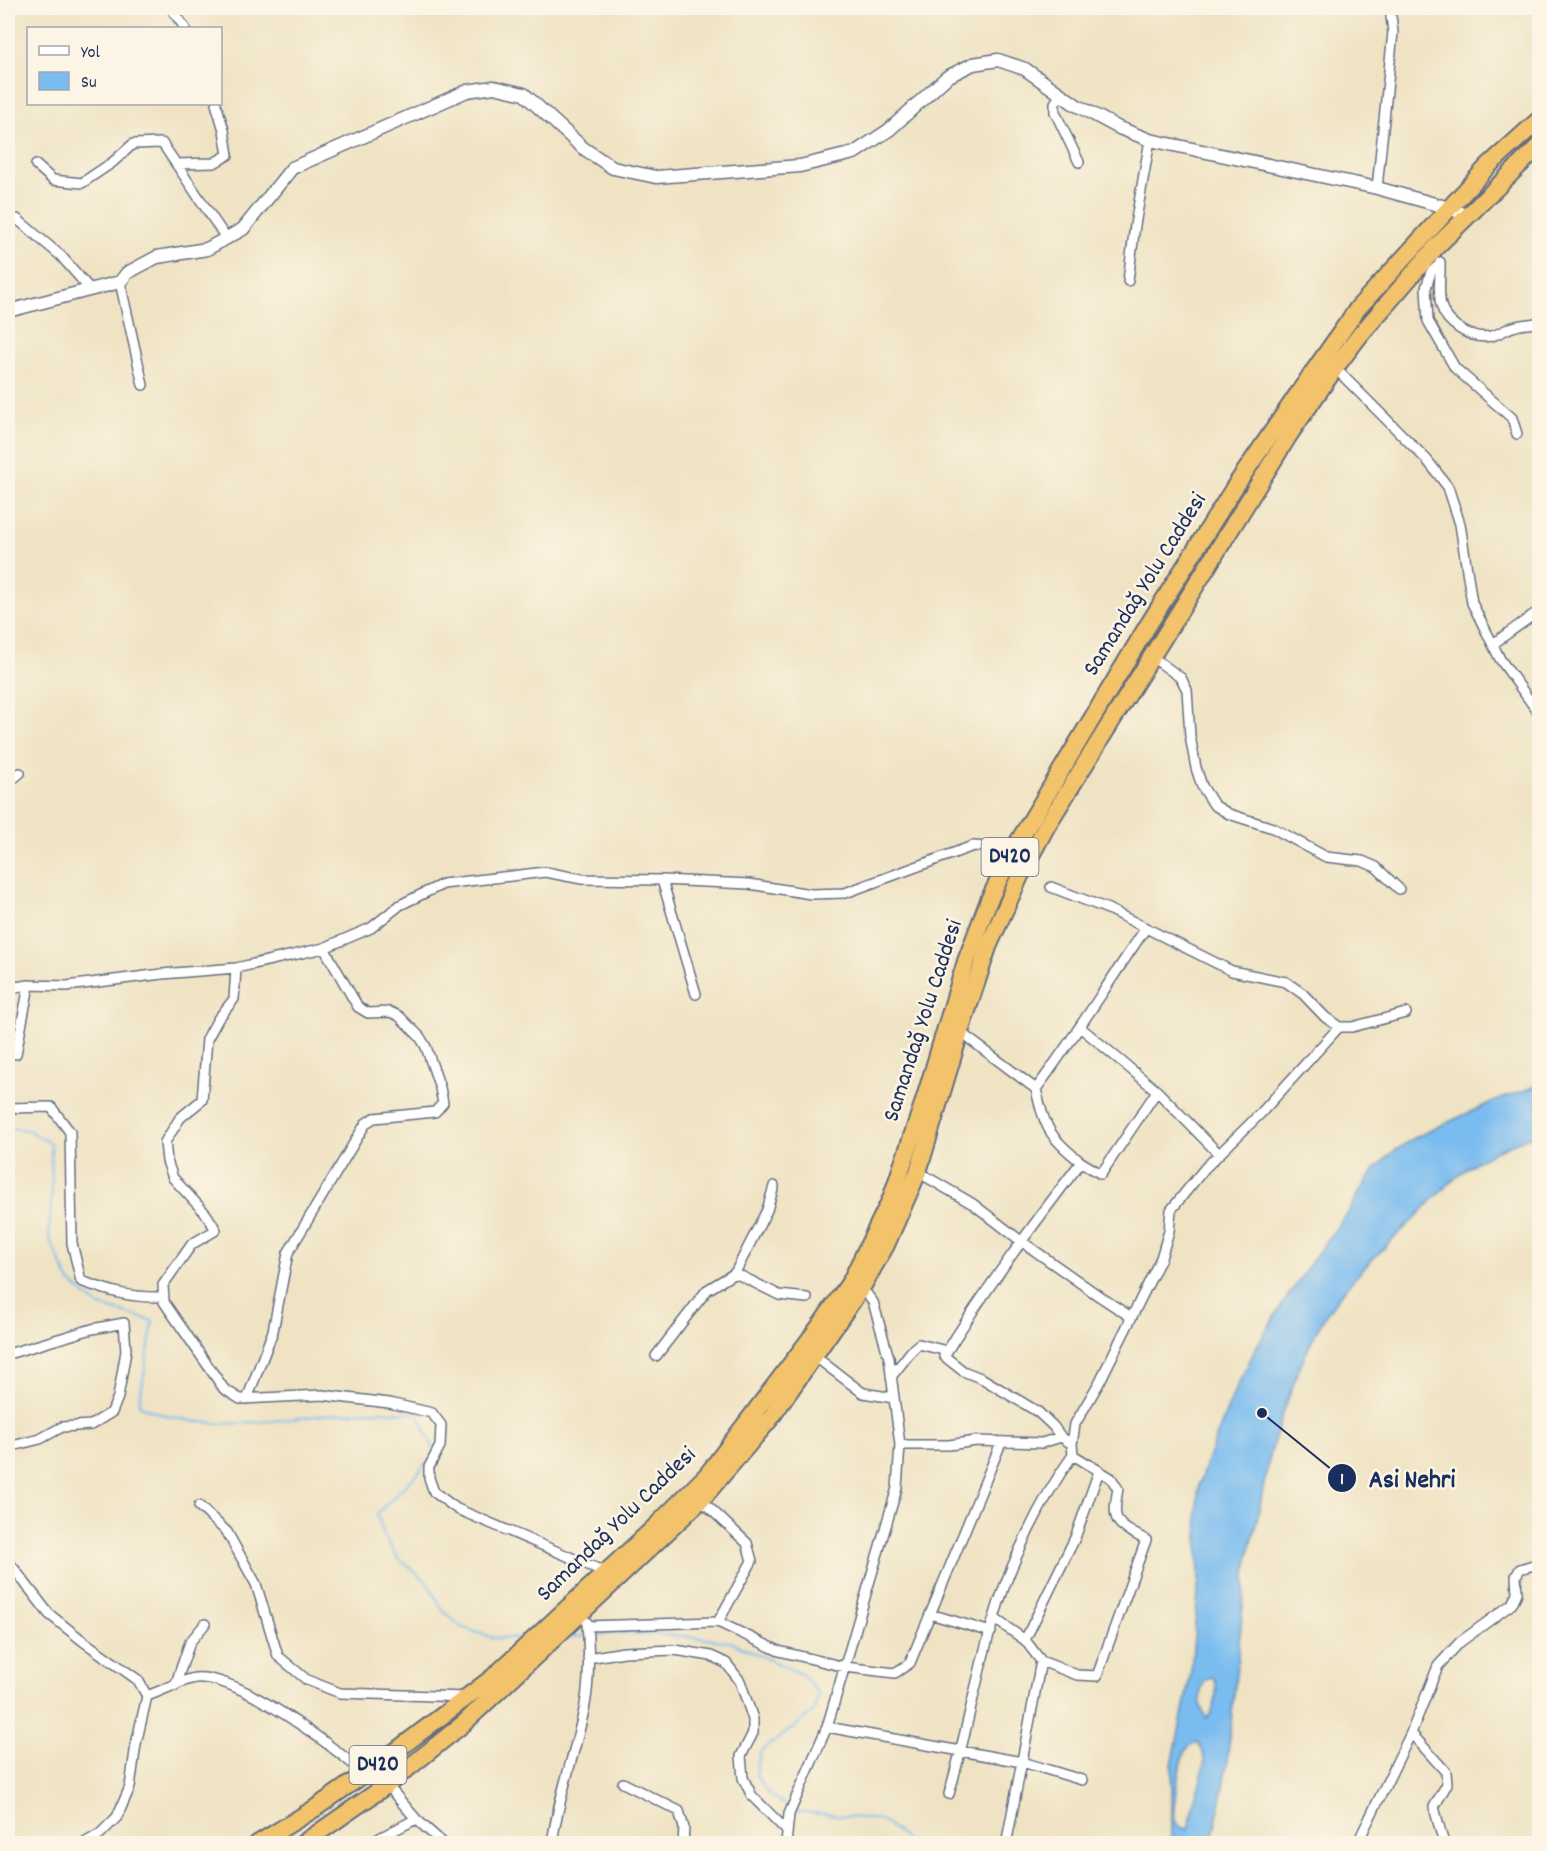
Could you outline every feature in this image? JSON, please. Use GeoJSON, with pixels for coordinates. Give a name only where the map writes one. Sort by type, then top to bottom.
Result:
{"type":"FeatureCollection","features":[{"type":"Feature","properties":{"kind":"highway","name":"Samandağ Yolu Caddesi"},"geometry":{"type":"LineString","coordinates":[[303,1844],[387,1785],[463,1724],[701,1500],[770,1419],[813,1355],[856,1284],[891,1199],[924,1101],[966,961],[989,900],[1014,849],[1153,617],[1234,488],[1300,390],[1359,308],[1488,166],[1539,119]]}},
{"type":"Feature","properties":{"kind":"highway","name":"Samandağ Yolu Caddesi"},"geometry":{"type":"LineString","coordinates":[[257,1844],[365,1774],[492,1678],[604,1572],[657,1526],[707,1475],[822,1323],[886,1245],[918,1172],[988,947],[1020,876],[1046,827],[1289,435],[1335,368],[1360,335],[1437,246],[1539,145]]}},
{"type":"Feature","properties":{"kind":"street"},"geometry":{"type":"LineString","coordinates":[[171,8],[184,27]]}},
{"type":"Feature","properties":{"kind":"street"},"geometry":{"type":"LineString","coordinates":[[1377,188],[1393,32],[1390,8]]}},
{"type":"Feature","properties":{"kind":"street"},"geometry":{"type":"LineString","coordinates":[[8,311],[89,288],[120,282],[128,273],[157,257],[207,249],[243,229],[292,168],[467,92],[494,87],[524,94],[582,147],[613,168],[656,177],[800,166],[854,153],[889,130],[947,77],[973,64],[998,60],[1025,69],[1076,105],[1119,128],[1150,140],[1377,188],[1466,215]]}},
{"type":"Feature","properties":{"kind":"street"},"geometry":{"type":"LineString","coordinates":[[1060,94],[1055,103],[1055,112],[1079,162]]}},
{"type":"Feature","properties":{"kind":"street"},"geometry":{"type":"LineString","coordinates":[[176,164],[213,163],[228,155],[216,105]]}},
{"type":"Feature","properties":{"kind":"street"},"geometry":{"type":"LineString","coordinates":[[1128,281],[1150,140]]}},
{"type":"Feature","properties":{"kind":"street"},"geometry":{"type":"LineString","coordinates":[[36,165],[53,180],[82,183],[113,162],[133,144],[162,143],[226,238]]}},
{"type":"Feature","properties":{"kind":"street"},"geometry":{"type":"LineString","coordinates":[[8,219],[17,219],[61,256],[89,288]]}},
{"type":"Feature","properties":{"kind":"street"},"geometry":{"type":"LineString","coordinates":[[1437,246],[1440,264],[1438,292],[1440,306],[1446,317],[1465,333],[1492,336],[1514,327],[1537,323],[1539,325]]}},
{"type":"Feature","properties":{"kind":"street"},"geometry":{"type":"LineString","coordinates":[[1440,264],[1431,272],[1425,288],[1428,321],[1455,368],[1512,418],[1517,434]]}},
{"type":"Feature","properties":{"kind":"street"},"geometry":{"type":"LineString","coordinates":[[120,282],[143,385]]}},
{"type":"Feature","properties":{"kind":"street"},"geometry":{"type":"LineString","coordinates":[[1335,368],[1427,460],[1448,487],[1460,524],[1472,603],[1500,659],[1539,715]]}},
{"type":"Feature","properties":{"kind":"street"},"geometry":{"type":"LineString","coordinates":[[1493,644],[1539,610]]}},
{"type":"Feature","properties":{"kind":"street"},"geometry":{"type":"LineString","coordinates":[[1151,656],[1181,678],[1187,690],[1190,736],[1196,768],[1202,786],[1214,804],[1228,814],[1273,828],[1326,857],[1362,861],[1376,867],[1399,889]]}},
{"type":"Feature","properties":{"kind":"street"},"geometry":{"type":"LineString","coordinates":[[8,783],[20,773]]}},
{"type":"Feature","properties":{"kind":"street"},"geometry":{"type":"LineString","coordinates":[[8,988],[29,985],[67,986],[162,974],[236,968],[324,948],[371,927],[400,905],[442,884],[545,872],[582,879],[749,884],[811,894],[845,893],[973,846],[1014,849]]}},
{"type":"Feature","properties":{"kind":"street"},"geometry":{"type":"LineString","coordinates":[[662,880],[696,994]]}},
{"type":"Feature","properties":{"kind":"street"},"geometry":{"type":"LineString","coordinates":[[1051,887],[1107,909],[1232,971],[1286,982],[1303,994],[1325,1017],[1339,1027],[1352,1027],[1406,1013]]}},
{"type":"Feature","properties":{"kind":"street"},"geometry":{"type":"LineString","coordinates":[[1036,1089],[1146,928]]}},
{"type":"Feature","properties":{"kind":"street"},"geometry":{"type":"LineString","coordinates":[[247,1399],[273,1331],[288,1253],[366,1123],[374,1118],[435,1112],[443,1103],[426,1047],[420,1037],[399,1016],[390,1012],[368,1012],[358,1007],[324,948]]}},
{"type":"Feature","properties":{"kind":"street"},"geometry":{"type":"LineString","coordinates":[[236,968],[234,999],[218,1018],[207,1039],[202,1100],[180,1118],[165,1142],[167,1161],[173,1178],[207,1214],[216,1230],[192,1244],[163,1285],[164,1302],[224,1389],[240,1399],[322,1395],[388,1403],[432,1413],[441,1425],[440,1446],[429,1467],[429,1478],[434,1492],[457,1509],[604,1572]]}},
{"type":"Feature","properties":{"kind":"street"},"geometry":{"type":"LineString","coordinates":[[16,1054],[29,985]]}},
{"type":"Feature","properties":{"kind":"street"},"geometry":{"type":"LineString","coordinates":[[1080,1027],[1157,1091],[1219,1154]]}},
{"type":"Feature","properties":{"kind":"street"},"geometry":{"type":"LineString","coordinates":[[949,1794],[991,1632],[1010,1573],[1051,1486],[1072,1455],[1075,1424],[1099,1383],[1161,1258],[1169,1231],[1171,1210],[1204,1168],[1261,1113],[1339,1027]]}},
{"type":"Feature","properties":{"kind":"street"},"geometry":{"type":"LineString","coordinates":[[960,1032],[1036,1089],[1047,1128],[1059,1145],[1101,1174],[1157,1091]]}},
{"type":"Feature","properties":{"kind":"street"},"geometry":{"type":"LineString","coordinates":[[8,1108],[51,1107],[70,1132],[72,1243],[81,1281],[108,1291],[139,1298],[164,1297]]}},
{"type":"Feature","properties":{"kind":"street"},"geometry":{"type":"LineString","coordinates":[[1072,1444],[1061,1437],[1038,1412],[983,1379],[963,1371],[944,1356],[1021,1241],[1081,1162]]}},
{"type":"Feature","properties":{"kind":"street"},"geometry":{"type":"LineString","coordinates":[[918,1172],[973,1204],[1021,1241],[1131,1317]]}},
{"type":"Feature","properties":{"kind":"street"},"geometry":{"type":"LineString","coordinates":[[656,1356],[707,1290],[735,1273],[767,1210],[774,1186]]}},
{"type":"Feature","properties":{"kind":"street"},"geometry":{"type":"LineString","coordinates":[[735,1273],[779,1295],[807,1298]]}},
{"type":"Feature","properties":{"kind":"street"},"geometry":{"type":"LineString","coordinates":[[786,1844],[789,1814],[827,1727],[897,1488],[900,1445],[889,1358],[873,1302],[856,1284]]}},
{"type":"Feature","properties":{"kind":"street"},"geometry":{"type":"LineString","coordinates":[[8,1354],[92,1329],[124,1323],[126,1351],[118,1397],[112,1412],[92,1425],[62,1428],[40,1439],[8,1447]]}},
{"type":"Feature","properties":{"kind":"street"},"geometry":{"type":"LineString","coordinates":[[891,1377],[913,1349],[920,1344],[947,1351]]}},
{"type":"Feature","properties":{"kind":"street"},"geometry":{"type":"LineString","coordinates":[[813,1355],[863,1393],[894,1398]]}},
{"type":"Feature","properties":{"kind":"street"},"geometry":{"type":"LineString","coordinates":[[900,1445],[949,1445],[976,1441],[1042,1443],[1061,1437]]}},
{"type":"Feature","properties":{"kind":"street"},"geometry":{"type":"LineString","coordinates":[[588,1628],[718,1622],[779,1652],[845,1667],[895,1672],[910,1663],[1000,1443]]}},
{"type":"Feature","properties":{"kind":"street"},"geometry":{"type":"LineString","coordinates":[[995,1619],[1025,1640],[1041,1661],[1077,1675],[1097,1676],[1146,1540],[1133,1534],[1116,1520],[1114,1511],[1118,1489],[1112,1478],[1072,1455]]}},
{"type":"Feature","properties":{"kind":"street"},"geometry":{"type":"LineString","coordinates":[[1025,1640],[1075,1538],[1099,1471]]}},
{"type":"Feature","properties":{"kind":"street"},"geometry":{"type":"LineString","coordinates":[[701,1500],[747,1543],[752,1561],[718,1622]]}},
{"type":"Feature","properties":{"kind":"street"},"geometry":{"type":"LineString","coordinates":[[199,1506],[227,1532],[256,1584],[278,1656],[307,1680],[340,1693],[468,1697]]}},
{"type":"Feature","properties":{"kind":"street"},"geometry":{"type":"LineString","coordinates":[[8,1561],[49,1614],[138,1680],[147,1696],[136,1744],[130,1787],[117,1817],[100,1834],[83,1844]]}},
{"type":"Feature","properties":{"kind":"street"},"geometry":{"type":"LineString","coordinates":[[1357,1844],[1411,1733],[1438,1666],[1460,1642],[1512,1604],[1516,1593],[1516,1576],[1520,1569],[1539,1563]]}},
{"type":"Feature","properties":{"kind":"street"},"geometry":{"type":"LineString","coordinates":[[552,1844],[556,1814],[585,1703],[588,1658],[586,1608]]}},
{"type":"Feature","properties":{"kind":"street"},"geometry":{"type":"LineString","coordinates":[[930,1614],[991,1632]]}},
{"type":"Feature","properties":{"kind":"street"},"geometry":{"type":"LineString","coordinates":[[176,1686],[190,1642],[205,1624]]}},
{"type":"Feature","properties":{"kind":"street"},"geometry":{"type":"LineString","coordinates":[[588,1658],[624,1652],[675,1650],[711,1656],[726,1663],[740,1682],[753,1719],[753,1733],[741,1756],[743,1778],[752,1796],[786,1830]]}},
{"type":"Feature","properties":{"kind":"street"},"geometry":{"type":"LineString","coordinates":[[1007,1840],[1041,1661]]}},
{"type":"Feature","properties":{"kind":"street"},"geometry":{"type":"LineString","coordinates":[[147,1696],[195,1678],[219,1682],[252,1695],[302,1725],[365,1774]]}},
{"type":"Feature","properties":{"kind":"street"},"geometry":{"type":"LineString","coordinates":[[827,1727],[1022,1762],[1082,1780]]}},
{"type":"Feature","properties":{"kind":"street"},"geometry":{"type":"LineString","coordinates":[[1411,1733],[1446,1772],[1446,1784],[1434,1808],[1444,1844]]}},
{"type":"Feature","properties":{"kind":"street"},"geometry":{"type":"LineString","coordinates":[[623,1783],[679,1811],[684,1828],[682,1844]]}},
{"type":"Feature","properties":{"kind":"street"},"geometry":{"type":"LineString","coordinates":[[387,1785],[416,1819],[444,1844]]}},
{"type":"Feature","properties":{"kind":"street"},"geometry":{"type":"LineString","coordinates":[[368,1844],[416,1819]]}},
{"type":"Feature","properties":{"kind":"water"},"geometry":{"type":"Polygon","coordinates":[[[1539,1085],[1539,1133],[1488,1155],[1463,1171],[1447,1186],[1348,1286],[1329,1310],[1304,1357],[1274,1441],[1248,1556],[1227,1763],[1211,1843],[1172,1843],[1172,1765],[1191,1672],[1199,1578],[1197,1507],[1199,1485],[1235,1390],[1276,1314],[1348,1213],[1376,1168],[1393,1152],[1414,1138],[1492,1102],[1539,1085]],[[1213,1677],[1204,1683],[1202,1688],[1202,1708],[1207,1718],[1216,1698],[1213,1677]],[[1197,1742],[1185,1753],[1175,1799],[1176,1822],[1180,1827],[1187,1829],[1191,1821],[1204,1765],[1202,1749],[1197,1742]]]}},
{"type":"Feature","properties":{"kind":"waterway"},"geometry":{"type":"LineString","coordinates":[[8,1128],[28,1130],[51,1144],[52,1186],[49,1238],[69,1281],[97,1305],[153,1321],[139,1405],[167,1416],[196,1422],[225,1424],[372,1411],[418,1413],[434,1451]]}},
{"type":"Feature","properties":{"kind":"waterway"},"geometry":{"type":"LineString","coordinates":[[428,1461],[377,1514],[384,1536],[397,1557],[427,1582],[442,1609],[461,1627],[493,1638],[524,1638]]}},
{"type":"Feature","properties":{"kind":"waterway"},"geometry":{"type":"LineString","coordinates":[[589,1635],[622,1633],[683,1636],[730,1642],[803,1675],[818,1694],[814,1712],[760,1752],[756,1776],[769,1794],[790,1808]]}},
{"type":"Feature","properties":{"kind":"waterway"},"geometry":{"type":"LineString","coordinates":[[565,1637],[584,1636]]}},
{"type":"Feature","properties":{"kind":"waterway"},"geometry":{"type":"LineString","coordinates":[[795,1811],[881,1820],[912,1844]]}},
{"type":"Feature","properties":{"kind":"place","name":"Asi Nehri"},"geometry":{"type":"Point","coordinates":[1262,1413]}}]}
